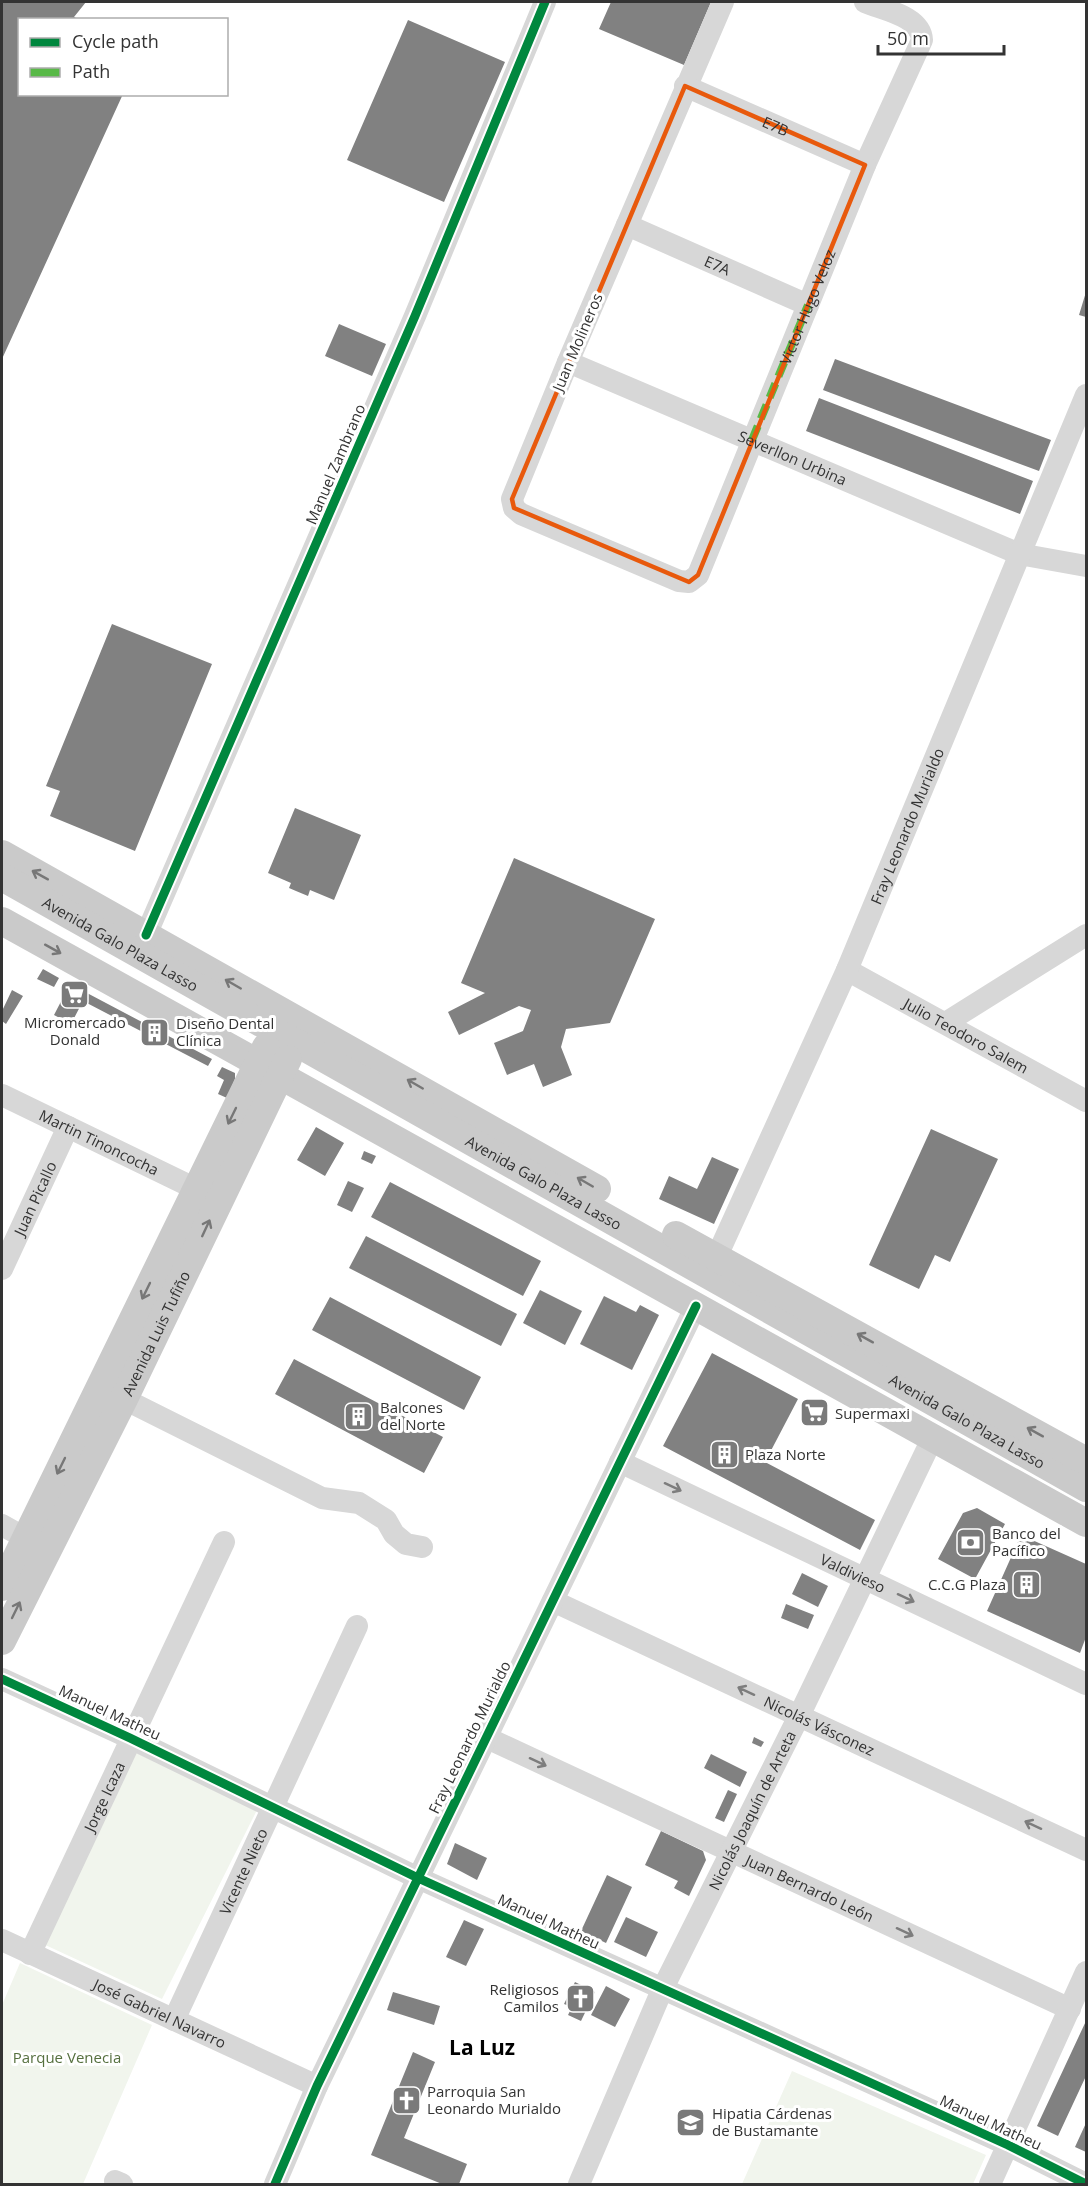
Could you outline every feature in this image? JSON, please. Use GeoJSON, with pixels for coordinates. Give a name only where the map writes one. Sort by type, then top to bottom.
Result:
{"type":"FeatureCollection","features":[{"type":"Feature","properties":{"kind":"main road","name":"Avenida Galo Plaza Lasso"},"geometry":{"type":"LineString","coordinates":[[2,854],[146,935],[281,1045],[404,1078],[686,1240],[1086,1461]]}},
{"type":"Feature","properties":{"kind":"main road","name":"Avenida Galo Plaza Lasso"},"geometry":{"type":"LineString","coordinates":[[2,877],[281,1045],[696,1306],[1086,1523]]}},
{"type":"Feature","properties":{"kind":"main road","name":"Avenida Galo Plaza Lasso"},"geometry":{"type":"LineString","coordinates":[[2,898],[606,1215],[1086,1488]]}},
{"type":"Feature","properties":{"kind":"main road","name":"Avenida Galo Plaza Lasso"},"geometry":{"type":"LineString","coordinates":[[2,921],[281,1045],[1086,1506]]}},
{"type":"Feature","properties":{"kind":"main road","name":"Avenida Luis Tufiño"},"geometry":{"type":"LineString","coordinates":[[2,1641],[14,1578],[14,1531],[196,1189],[281,1045]]}},
{"type":"Feature","properties":{"kind":"main road","name":"Avenida Luis Tufiño"},"geometry":{"type":"LineString","coordinates":[[14,1578],[124,1399],[281,1045]]}},
{"type":"Feature","properties":{"kind":"street","name":"Manuel Zambrano"},"geometry":{"type":"LineString","coordinates":[[146,935],[415,316],[545,2]]}},
{"type":"Feature","properties":{"kind":"street","name":"Juan Molineros"},"geometry":{"type":"LineString","coordinates":[[689,582],[679,581],[521,514],[514,508],[512,499],[685,86],[723,2]]}},
{"type":"Feature","properties":{"kind":"street","name":"Victor Hugo Veloz"},"geometry":{"type":"LineString","coordinates":[[689,582],[698,575],[865,165],[922,40],[922,30],[916,23],[865,2]]}},
{"type":"Feature","properties":{"kind":"street","name":"E7B"},"geometry":{"type":"LineString","coordinates":[[685,86],[865,165]]}},
{"type":"Feature","properties":{"kind":"street","name":"E7A"},"geometry":{"type":"LineString","coordinates":[[627,225],[808,305]]}},
{"type":"Feature","properties":{"kind":"street","name":"Severllon Urbina"},"geometry":{"type":"LineString","coordinates":[[568,362],[1019,554],[1086,566]]}},
{"type":"Feature","properties":{"kind":"street","name":"Fray Leonardo Murialdo"},"geometry":{"type":"LineString","coordinates":[[717,1256],[847,970],[1086,395]]}},
{"type":"Feature","properties":{"kind":"street"},"geometry":{"type":"LineString","coordinates":[[947,1022],[1086,935]]}},
{"type":"Feature","properties":{"kind":"street","name":"Julio Teodoro Salem"},"geometry":{"type":"LineString","coordinates":[[847,970],[947,1022],[1086,1101]]}},
{"type":"Feature","properties":{"kind":"street","name":"Martin Tinoncocha"},"geometry":{"type":"LineString","coordinates":[[2,1095],[196,1189]]}},
{"type":"Feature","properties":{"kind":"street","name":"Juan Picallo"},"geometry":{"type":"LineString","coordinates":[[2,1269],[68,1127]]}},
{"type":"Feature","properties":{"kind":"street","name":"Fray Leonardo Murialdo"},"geometry":{"type":"LineString","coordinates":[[275,2184],[317,2086],[696,1306]]}},
{"type":"Feature","properties":{"kind":"street"},"geometry":{"type":"LineString","coordinates":[[124,1399],[322,1498],[358,1503],[386,1520],[394,1534],[406,1544],[422,1547]]}},
{"type":"Feature","properties":{"kind":"street","name":"Nicolás Joaquín de Arteta"},"geometry":{"type":"LineString","coordinates":[[579,2184],[662,1990],[799,1716],[863,1578],[932,1439]]}},
{"type":"Feature","properties":{"kind":"street","name":"Valdivieso"},"geometry":{"type":"LineString","coordinates":[[620,1462],[1086,1684]]}},
{"type":"Feature","properties":{"kind":"street","name":"Jorge Icaza"},"geometry":{"type":"LineString","coordinates":[[30,1954],[224,1542]]}},
{"type":"Feature","properties":{"kind":"street","name":"Nicolás Vásconez"},"geometry":{"type":"LineString","coordinates":[[553,1600],[1086,1850]]}},
{"type":"Feature","properties":{"kind":"street","name":"Vicente Nieto"},"geometry":{"type":"LineString","coordinates":[[174,2020],[357,1626]]}},
{"type":"Feature","properties":{"kind":"street","name":"Manuel Matheu"},"geometry":{"type":"LineString","coordinates":[[2,1679],[130,1738],[418,1878],[1008,2145],[1086,2184]]}},
{"type":"Feature","properties":{"kind":"street","name":"Juan Bernardo León"},"geometry":{"type":"LineString","coordinates":[[485,1737],[1070,2009]]}},
{"type":"Feature","properties":{"kind":"street","name":"José Gabriel Navarro"},"geometry":{"type":"LineString","coordinates":[[2,1940],[317,2086]]}},
{"type":"Feature","properties":{"kind":"street"},"geometry":{"type":"LineString","coordinates":[[990,2184],[1086,1972]]}},
{"type":"Feature","properties":{"kind":"highlighted area"},"geometry":{"type":"Polygon","coordinates":[[[685,86],[865,165],[698,575],[689,582],[514,508],[512,499],[685,86]]]}},
{"type":"Feature","properties":{"kind":"green space"},"geometry":{"type":"Polygon","coordinates":[[[134,1752],[257,1810],[162,1999],[41,1943],[134,1752]]]}},
{"type":"Feature","properties":{"kind":"green space","name":"Parque Venecia"},"geometry":{"type":"Polygon","coordinates":[[[20,1963],[152,2025],[83,2184],[2,2184],[2,2005],[20,1963]]]}},
{"type":"Feature","properties":{"kind":"green space"},"geometry":{"type":"Polygon","coordinates":[[[792,2071],[986,2155],[973,2184],[742,2184],[792,2071]]]}},
{"type":"Feature","properties":{"kind":"building"},"geometry":{"type":"Polygon","coordinates":[[[2,2],[86,2],[74,17],[76,18],[18,18],[18,96],[122,96],[2,359],[2,2]]]}},
{"type":"Feature","properties":{"kind":"building"},"geometry":{"type":"Polygon","coordinates":[[[611,2],[711,2],[684,65],[599,29],[611,2]]]}},
{"type":"Feature","properties":{"kind":"building"},"geometry":{"type":"Polygon","coordinates":[[[408,20],[505,62],[444,202],[347,160],[408,20]]]}},
{"type":"Feature","properties":{"kind":"building"},"geometry":{"type":"Polygon","coordinates":[[[1086,292],[1086,317],[1079,315],[1086,292]]]}},
{"type":"Feature","properties":{"kind":"building"},"geometry":{"type":"Polygon","coordinates":[[[339,324],[386,344],[372,376],[325,356],[339,324]]]}},
{"type":"Feature","properties":{"kind":"building"},"geometry":{"type":"Polygon","coordinates":[[[835,359],[1051,440],[1039,471],[823,390],[835,359]]]}},
{"type":"Feature","properties":{"kind":"building"},"geometry":{"type":"Polygon","coordinates":[[[819,398],[1033,481],[1020,514],[806,431],[819,398]]]}},
{"type":"Feature","properties":{"kind":"building"},"geometry":{"type":"Polygon","coordinates":[[[112,624],[212,664],[135,851],[50,816],[60,791],[46,786],[112,624]]]}},
{"type":"Feature","properties":{"kind":"building"},"geometry":{"type":"Polygon","coordinates":[[[295,808],[361,835],[334,900],[310,890],[308,896],[289,888],[291,883],[268,873],[295,808]]]}},
{"type":"Feature","properties":{"kind":"building"},"geometry":{"type":"Polygon","coordinates":[[[514,858],[655,919],[610,1023],[566,1029],[561,1047],[572,1075],[543,1087],[534,1064],[507,1075],[494,1043],[523,1031],[531,1010],[519,1006],[459,1035],[448,1012],[485,993],[461,983],[514,858]]]}},
{"type":"Feature","properties":{"kind":"building"},"geometry":{"type":"Polygon","coordinates":[[[43,969],[59,978],[54,987],[37,979],[43,969]]]}},
{"type":"Feature","properties":{"kind":"building"},"geometry":{"type":"Polygon","coordinates":[[[70,984],[212,1059],[208,1066],[83,1001],[71,1024],[54,1015],[70,984]]]}},
{"type":"Feature","properties":{"kind":"building"},"geometry":{"type":"Polygon","coordinates":[[[12,990],[23,996],[6,1024],[2,1021],[2,1011],[12,990]]]}},
{"type":"Feature","properties":{"kind":"building"},"geometry":{"type":"Polygon","coordinates":[[[222,1067],[235,1073],[235,1079],[227,1098],[218,1094],[224,1080],[217,1076],[222,1067]]]}},
{"type":"Feature","properties":{"kind":"building"},"geometry":{"type":"Polygon","coordinates":[[[316,1127],[344,1143],[325,1176],[297,1160],[316,1127]]]}},
{"type":"Feature","properties":{"kind":"building"},"geometry":{"type":"Polygon","coordinates":[[[931,1129],[998,1159],[950,1262],[935,1255],[919,1289],[869,1265],[931,1129]]]}},
{"type":"Feature","properties":{"kind":"building"},"geometry":{"type":"Polygon","coordinates":[[[364,1151],[376,1156],[372,1164],[361,1159],[364,1151]]]}},
{"type":"Feature","properties":{"kind":"building"},"geometry":{"type":"Polygon","coordinates":[[[712,1157],[739,1169],[714,1224],[659,1199],[669,1176],[697,1189],[712,1157]]]}},
{"type":"Feature","properties":{"kind":"building"},"geometry":{"type":"Polygon","coordinates":[[[348,1181],[364,1188],[352,1212],[337,1205],[348,1181]]]}},
{"type":"Feature","properties":{"kind":"building"},"geometry":{"type":"Polygon","coordinates":[[[390,1182],[541,1261],[523,1296],[371,1217],[390,1182]]]}},
{"type":"Feature","properties":{"kind":"building"},"geometry":{"type":"Polygon","coordinates":[[[366,1236],[517,1314],[501,1346],[349,1268],[366,1236]]]}},
{"type":"Feature","properties":{"kind":"building"},"geometry":{"type":"Polygon","coordinates":[[[540,1290],[582,1311],[565,1345],[523,1323],[540,1290]]]}},
{"type":"Feature","properties":{"kind":"building"},"geometry":{"type":"Polygon","coordinates":[[[604,1296],[636,1312],[640,1305],[659,1315],[632,1370],[580,1344],[604,1296]]]}},
{"type":"Feature","properties":{"kind":"building","name":"Balcones del Norte"},"geometry":{"type":"Polygon","coordinates":[[[330,1297],[481,1377],[464,1410],[312,1330],[330,1297]]]}},
{"type":"Feature","properties":{"kind":"building","name":"Plaza Norte"},"geometry":{"type":"Polygon","coordinates":[[[712,1353],[798,1399],[765,1462],[875,1520],[860,1550],[663,1446],[712,1353]]]}},
{"type":"Feature","properties":{"kind":"building","name":"Balcones del Norte"},"geometry":{"type":"Polygon","coordinates":[[[294,1359],[443,1437],[424,1473],[275,1394],[294,1359]]]}},
{"type":"Feature","properties":{"kind":"building","name":"Banco del Pacífico"},"geometry":{"type":"Polygon","coordinates":[[[977,1508],[1005,1524],[975,1579],[938,1559],[963,1513],[977,1508]]]}},
{"type":"Feature","properties":{"kind":"building"},"geometry":{"type":"Polygon","coordinates":[[[1021,1535],[1086,1564],[1086,1637],[1080,1653],[987,1611],[1021,1535]]]}},
{"type":"Feature","properties":{"kind":"building"},"geometry":{"type":"Polygon","coordinates":[[[802,1573],[828,1586],[818,1607],[792,1594],[802,1573]]]}},
{"type":"Feature","properties":{"kind":"building"},"geometry":{"type":"Polygon","coordinates":[[[786,1604],[814,1615],[808,1629],[781,1618],[786,1604]]]}},
{"type":"Feature","properties":{"kind":"building"},"geometry":{"type":"Polygon","coordinates":[[[754,1737],[764,1742],[761,1747],[752,1743],[754,1737]]]}},
{"type":"Feature","properties":{"kind":"building"},"geometry":{"type":"Polygon","coordinates":[[[711,1754],[747,1772],[740,1787],[704,1768],[711,1754]]]}},
{"type":"Feature","properties":{"kind":"building"},"geometry":{"type":"Polygon","coordinates":[[[728,1790],[737,1794],[724,1822],[715,1818],[728,1790]]]}},
{"type":"Feature","properties":{"kind":"building"},"geometry":{"type":"Polygon","coordinates":[[[661,1831],[703,1851],[706,1860],[689,1896],[674,1888],[678,1881],[645,1865],[661,1831]]]}},
{"type":"Feature","properties":{"kind":"building"},"geometry":{"type":"Polygon","coordinates":[[[455,1843],[487,1858],[477,1880],[447,1864],[455,1843]]]}},
{"type":"Feature","properties":{"kind":"building"},"geometry":{"type":"Polygon","coordinates":[[[607,1875],[632,1887],[606,1943],[581,1931],[607,1875]]]}},
{"type":"Feature","properties":{"kind":"building"},"geometry":{"type":"Polygon","coordinates":[[[626,1917],[658,1932],[646,1957],[614,1942],[626,1917]]]}},
{"type":"Feature","properties":{"kind":"building"},"geometry":{"type":"Polygon","coordinates":[[[464,1920],[484,1929],[466,1966],[446,1957],[464,1920]]]}},
{"type":"Feature","properties":{"kind":"building","name":"Religiosos Camilos"},"geometry":{"type":"Polygon","coordinates":[[[575,1982],[595,1992],[581,2021],[568,2015],[572,2007],[564,2004],[575,1982]]]}},
{"type":"Feature","properties":{"kind":"building"},"geometry":{"type":"Polygon","coordinates":[[[606,1986],[630,1999],[615,2027],[591,2015],[606,1986]]]}},
{"type":"Feature","properties":{"kind":"building"},"geometry":{"type":"Polygon","coordinates":[[[393,1992],[440,2006],[434,2025],[387,2010],[393,1992]]]}},
{"type":"Feature","properties":{"kind":"building"},"geometry":{"type":"Polygon","coordinates":[[[1086,2021],[1086,2076],[1058,2136],[1037,2126],[1086,2021]]]}},
{"type":"Feature","properties":{"kind":"building","name":"Parroquia San Leonardo Murialdo"},"geometry":{"type":"Polygon","coordinates":[[[413,2052],[435,2062],[404,2138],[467,2164],[459,2184],[442,2184],[371,2155],[413,2052]]]}},
{"type":"Feature","properties":{"kind":"building"},"geometry":{"type":"Polygon","coordinates":[[[1086,2123],[1086,2152],[1075,2147],[1086,2123]]]}},
{"type":"Feature","properties":{"kind":"marked path"},"geometry":{"type":"LineString","coordinates":[[752,440],[808,305]]}},
{"type":"Feature","properties":{"kind":"cycle path"},"geometry":{"type":"LineString","coordinates":[[146,935],[415,316],[545,2]]}},
{"type":"Feature","properties":{"kind":"cycle path"},"geometry":{"type":"LineString","coordinates":[[275,2184],[317,2086],[696,1306]]}},
{"type":"Feature","properties":{"kind":"cycle path"},"geometry":{"type":"LineString","coordinates":[[2,1679],[130,1738],[418,1878],[1008,2145],[1086,2184]]}},
{"type":"Feature","properties":{"kind":"place","name":"Micromercado Donald"},"geometry":{"type":"Point","coordinates":[75,995]}},
{"type":"Feature","properties":{"kind":"place","name":"Diseño Dental Clínica"},"geometry":{"type":"Point","coordinates":[155,1032]}},
{"type":"Feature","properties":{"kind":"place","name":"Supermaxi"},"geometry":{"type":"Point","coordinates":[814,1413]}},
{"type":"Feature","properties":{"kind":"place","name":"Balcones del Norte"},"geometry":{"type":"Point","coordinates":[359,1416]}},
{"type":"Feature","properties":{"kind":"place","name":"Plaza Norte"},"geometry":{"type":"Point","coordinates":[724,1454]}},
{"type":"Feature","properties":{"kind":"place","name":"Banco del Pacífico"},"geometry":{"type":"Point","coordinates":[971,1542]}},
{"type":"Feature","properties":{"kind":"place","name":"C.C.G Plaza"},"geometry":{"type":"Point","coordinates":[1027,1584]}},
{"type":"Feature","properties":{"kind":"place","name":"Religiosos Camilos"},"geometry":{"type":"Point","coordinates":[580,1998]}},
{"type":"Feature","properties":{"kind":"place","name":"Parroquia San Leonardo Murialdo"},"geometry":{"type":"Point","coordinates":[406,2100]}},
{"type":"Feature","properties":{"kind":"place","name":"Hipatia Cárdenas de Bustamante"},"geometry":{"type":"Point","coordinates":[691,2122]}},
{"type":"Feature","properties":{"kind":"district","name":"La Luz"},"geometry":{"type":"Point","coordinates":[482,2047]}}]}
